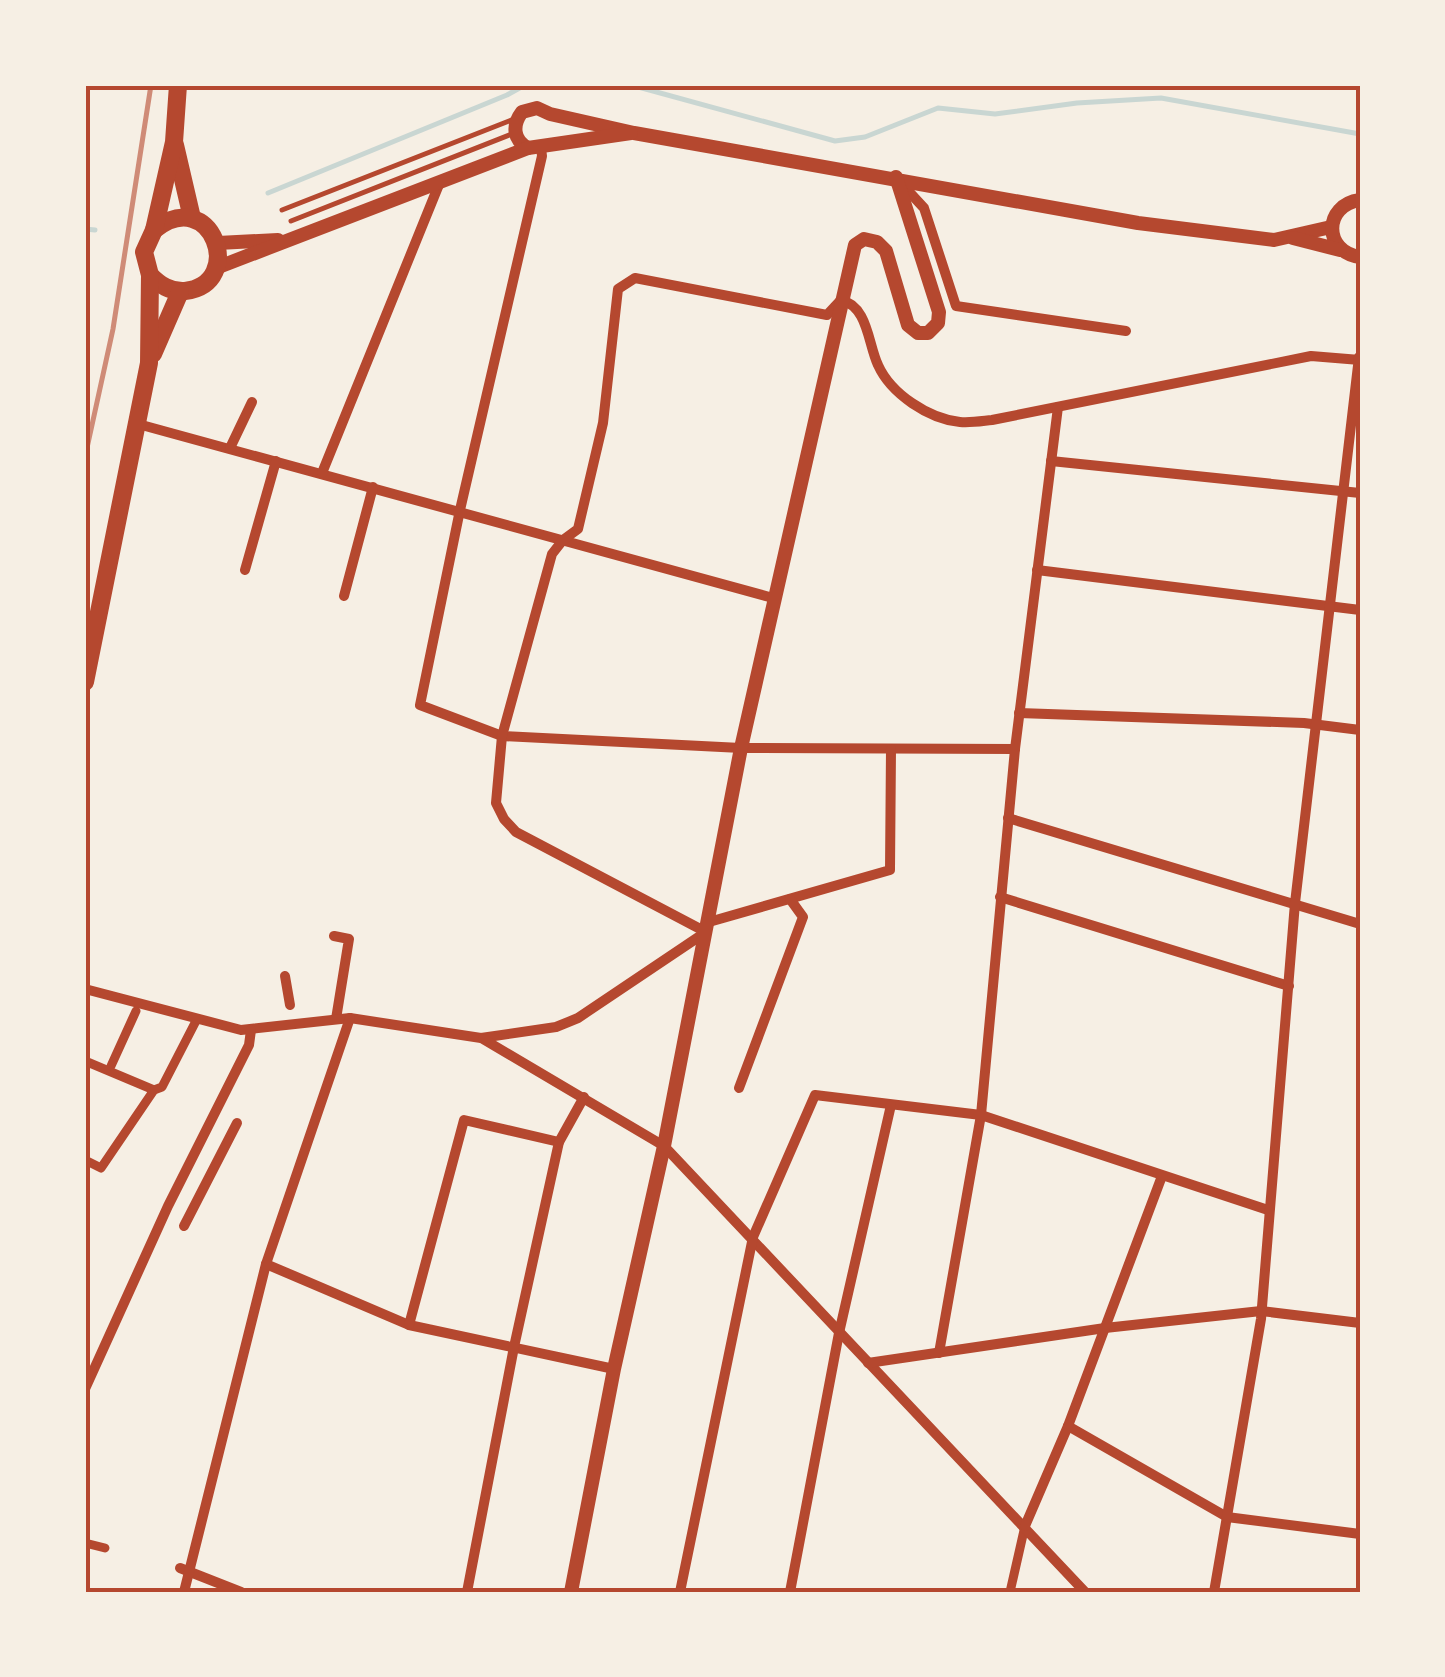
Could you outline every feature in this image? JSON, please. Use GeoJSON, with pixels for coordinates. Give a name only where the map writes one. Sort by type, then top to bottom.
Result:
{"type":"FeatureCollection","features":[{"type":"Feature","properties":{"kind":"main road"},"geometry":{"type":"LineString","coordinates":[[85,682],[149,363],[150,275],[144,252],[154,230],[174,142],[178,85]]}},
{"type":"Feature","properties":{"kind":"main road"},"geometry":{"type":"LineString","coordinates":[[174,142],[192,218]]}},
{"type":"Feature","properties":{"kind":"main road"},"geometry":{"type":"LineString","coordinates":[[150,275],[168,289],[180,292],[208,280],[216,268],[218,242],[192,218],[170,219],[154,230]]}},
{"type":"Feature","properties":{"kind":"main road"},"geometry":{"type":"LineString","coordinates":[[149,363],[180,292]]}},
{"type":"Feature","properties":{"kind":"street"},"geometry":{"type":"LineString","coordinates":[[432,85],[440,85]]}},
{"type":"Feature","properties":{"kind":"street"},"geometry":{"type":"LineString","coordinates":[[1015,749],[741,748],[502,736],[420,705],[460,510],[542,156],[528,139],[529,109],[634,132],[1138,222],[1274,240],[1331,227]]}},
{"type":"Feature","properties":{"kind":"street"},"geometry":{"type":"LineString","coordinates":[[216,268],[463,172],[556,127],[550,114]]}},
{"type":"Feature","properties":{"kind":"street"},"geometry":{"type":"LineString","coordinates":[[528,139],[634,132]]}},
{"type":"Feature","properties":{"kind":"street"},"geometry":{"type":"LineString","coordinates":[[571,1592],[832,316],[841,300],[855,245],[864,240],[877,242],[886,251],[908,326],[918,333],[928,333],[938,323],[939,312],[896,177]]}},
{"type":"Feature","properties":{"kind":"street"},"geometry":{"type":"LineString","coordinates":[[896,177],[924,208],[956,306],[1126,331]]}},
{"type":"Feature","properties":{"kind":"street"},"geometry":{"type":"LineString","coordinates":[[322,473],[440,181]]}},
{"type":"Feature","properties":{"kind":"street"},"geometry":{"type":"LineString","coordinates":[[1341,251],[1331,227],[1338,209],[1358,199]]}},
{"type":"Feature","properties":{"kind":"street"},"geometry":{"type":"LineString","coordinates":[[1292,238],[1360,257]]}},
{"type":"Feature","properties":{"kind":"street"},"geometry":{"type":"LineString","coordinates":[[218,242],[284,240]]}},
{"type":"Feature","properties":{"kind":"street"},"geometry":{"type":"LineString","coordinates":[[707,927],[516,832],[504,820],[496,803],[502,736],[552,554],[578,529],[603,424],[618,289],[635,278],[832,316]]}},
{"type":"Feature","properties":{"kind":"street"},"geometry":{"type":"LineString","coordinates":[[841,300],[852,302],[860,312],[878,368],[898,394],[927,411],[959,422],[992,420],[1311,356],[1360,358],[1294,903],[1261,1311],[1214,1592]]}},
{"type":"Feature","properties":{"kind":"street"},"geometry":{"type":"LineString","coordinates":[[230,448],[252,402]]}},
{"type":"Feature","properties":{"kind":"street"},"geometry":{"type":"LineString","coordinates":[[939,1352],[981,1115],[1015,749],[1058,407]]}},
{"type":"Feature","properties":{"kind":"street"},"geometry":{"type":"LineString","coordinates":[[138,424],[773,598]]}},
{"type":"Feature","properties":{"kind":"street"},"geometry":{"type":"LineString","coordinates":[[245,570],[276,461]]}},
{"type":"Feature","properties":{"kind":"street"},"geometry":{"type":"LineString","coordinates":[[1051,461],[1360,492]]}},
{"type":"Feature","properties":{"kind":"street"},"geometry":{"type":"LineString","coordinates":[[344,596],[373,487]]}},
{"type":"Feature","properties":{"kind":"street"},"geometry":{"type":"LineString","coordinates":[[1037,570],[1360,610]]}},
{"type":"Feature","properties":{"kind":"street"},"geometry":{"type":"LineString","coordinates":[[1020,713],[1317,723],[1360,730]]}},
{"type":"Feature","properties":{"kind":"street"},"geometry":{"type":"LineString","coordinates":[[85,988],[240,1030],[350,1018],[481,1038],[556,1027],[578,1018],[707,927],[790,898],[890,870],[891,748]]}},
{"type":"Feature","properties":{"kind":"street"},"geometry":{"type":"LineString","coordinates":[[1008,818],[1360,924]]}},
{"type":"Feature","properties":{"kind":"street"},"geometry":{"type":"LineString","coordinates":[[1000,897],[1290,986]]}},
{"type":"Feature","properties":{"kind":"street"},"geometry":{"type":"LineString","coordinates":[[739,1088],[804,917],[790,898]]}},
{"type":"Feature","properties":{"kind":"street"},"geometry":{"type":"LineString","coordinates":[[334,936],[349,938],[336,1020]]}},
{"type":"Feature","properties":{"kind":"street"},"geometry":{"type":"LineString","coordinates":[[285,976],[290,1006]]}},
{"type":"Feature","properties":{"kind":"street"},"geometry":{"type":"LineString","coordinates":[[111,1066],[136,1011]]}},
{"type":"Feature","properties":{"kind":"street"},"geometry":{"type":"LineString","coordinates":[[184,1592],[185,1569],[266,1264],[350,1018]]}},
{"type":"Feature","properties":{"kind":"street"},"geometry":{"type":"LineString","coordinates":[[85,1160],[101,1168],[154,1090],[162,1087],[196,1019]]}},
{"type":"Feature","properties":{"kind":"street"},"geometry":{"type":"LineString","coordinates":[[85,1389],[168,1206],[249,1045],[251,1030]]}},
{"type":"Feature","properties":{"kind":"street"},"geometry":{"type":"LineString","coordinates":[[481,1038],[664,1146],[1085,1592]]}},
{"type":"Feature","properties":{"kind":"street"},"geometry":{"type":"LineString","coordinates":[[85,1061],[154,1090]]}},
{"type":"Feature","properties":{"kind":"street"},"geometry":{"type":"LineString","coordinates":[[680,1592],[752,1237],[815,1095],[981,1115],[1268,1210]]}},
{"type":"Feature","properties":{"kind":"street"},"geometry":{"type":"LineString","coordinates":[[467,1592],[559,1142],[584,1097]]}},
{"type":"Feature","properties":{"kind":"street"},"geometry":{"type":"LineString","coordinates":[[790,1592],[839,1333],[891,1105]]}},
{"type":"Feature","properties":{"kind":"street"},"geometry":{"type":"LineString","coordinates":[[409,1326],[464,1120],[559,1142]]}},
{"type":"Feature","properties":{"kind":"street"},"geometry":{"type":"LineString","coordinates":[[184,1226],[236,1123]]}},
{"type":"Feature","properties":{"kind":"street"},"geometry":{"type":"LineString","coordinates":[[1010,1592],[1024,1526],[1068,1426],[1162,1176]]}},
{"type":"Feature","properties":{"kind":"street"},"geometry":{"type":"LineString","coordinates":[[266,1264],[409,1326],[614,1369]]}},
{"type":"Feature","properties":{"kind":"street"},"geometry":{"type":"LineString","coordinates":[[868,1362],[1105,1328],[1261,1311],[1360,1323]]}},
{"type":"Feature","properties":{"kind":"street"},"geometry":{"type":"LineString","coordinates":[[1068,1426],[1227,1517],[1360,1534]]}},
{"type":"Feature","properties":{"kind":"street"},"geometry":{"type":"LineString","coordinates":[[85,1544],[105,1548]]}},
{"type":"Feature","properties":{"kind":"street"},"geometry":{"type":"LineString","coordinates":[[185,1569],[242,1592]]}},
{"type":"Feature","properties":{"kind":"lane"},"geometry":{"type":"LineString","coordinates":[[282,210],[528,139]]}},
{"type":"Feature","properties":{"kind":"lane"},"geometry":{"type":"LineString","coordinates":[[291,221],[528,139]]}},
{"type":"Feature","properties":{"kind":"waterway"},"geometry":{"type":"LineString","coordinates":[[268,193],[525,85]]}},
{"type":"Feature","properties":{"kind":"waterway"},"geometry":{"type":"LineString","coordinates":[[631,85],[835,141],[865,137],[938,108],[995,114],[1077,103],[1161,98],[1360,134]]}},
{"type":"Feature","properties":{"kind":"waterway"},"geometry":{"type":"LineString","coordinates":[[85,229],[95,230]]}},
{"type":"Feature","properties":{"kind":"railway"},"geometry":{"type":"LineString","coordinates":[[85,457],[113,329],[151,85]]}}]}
